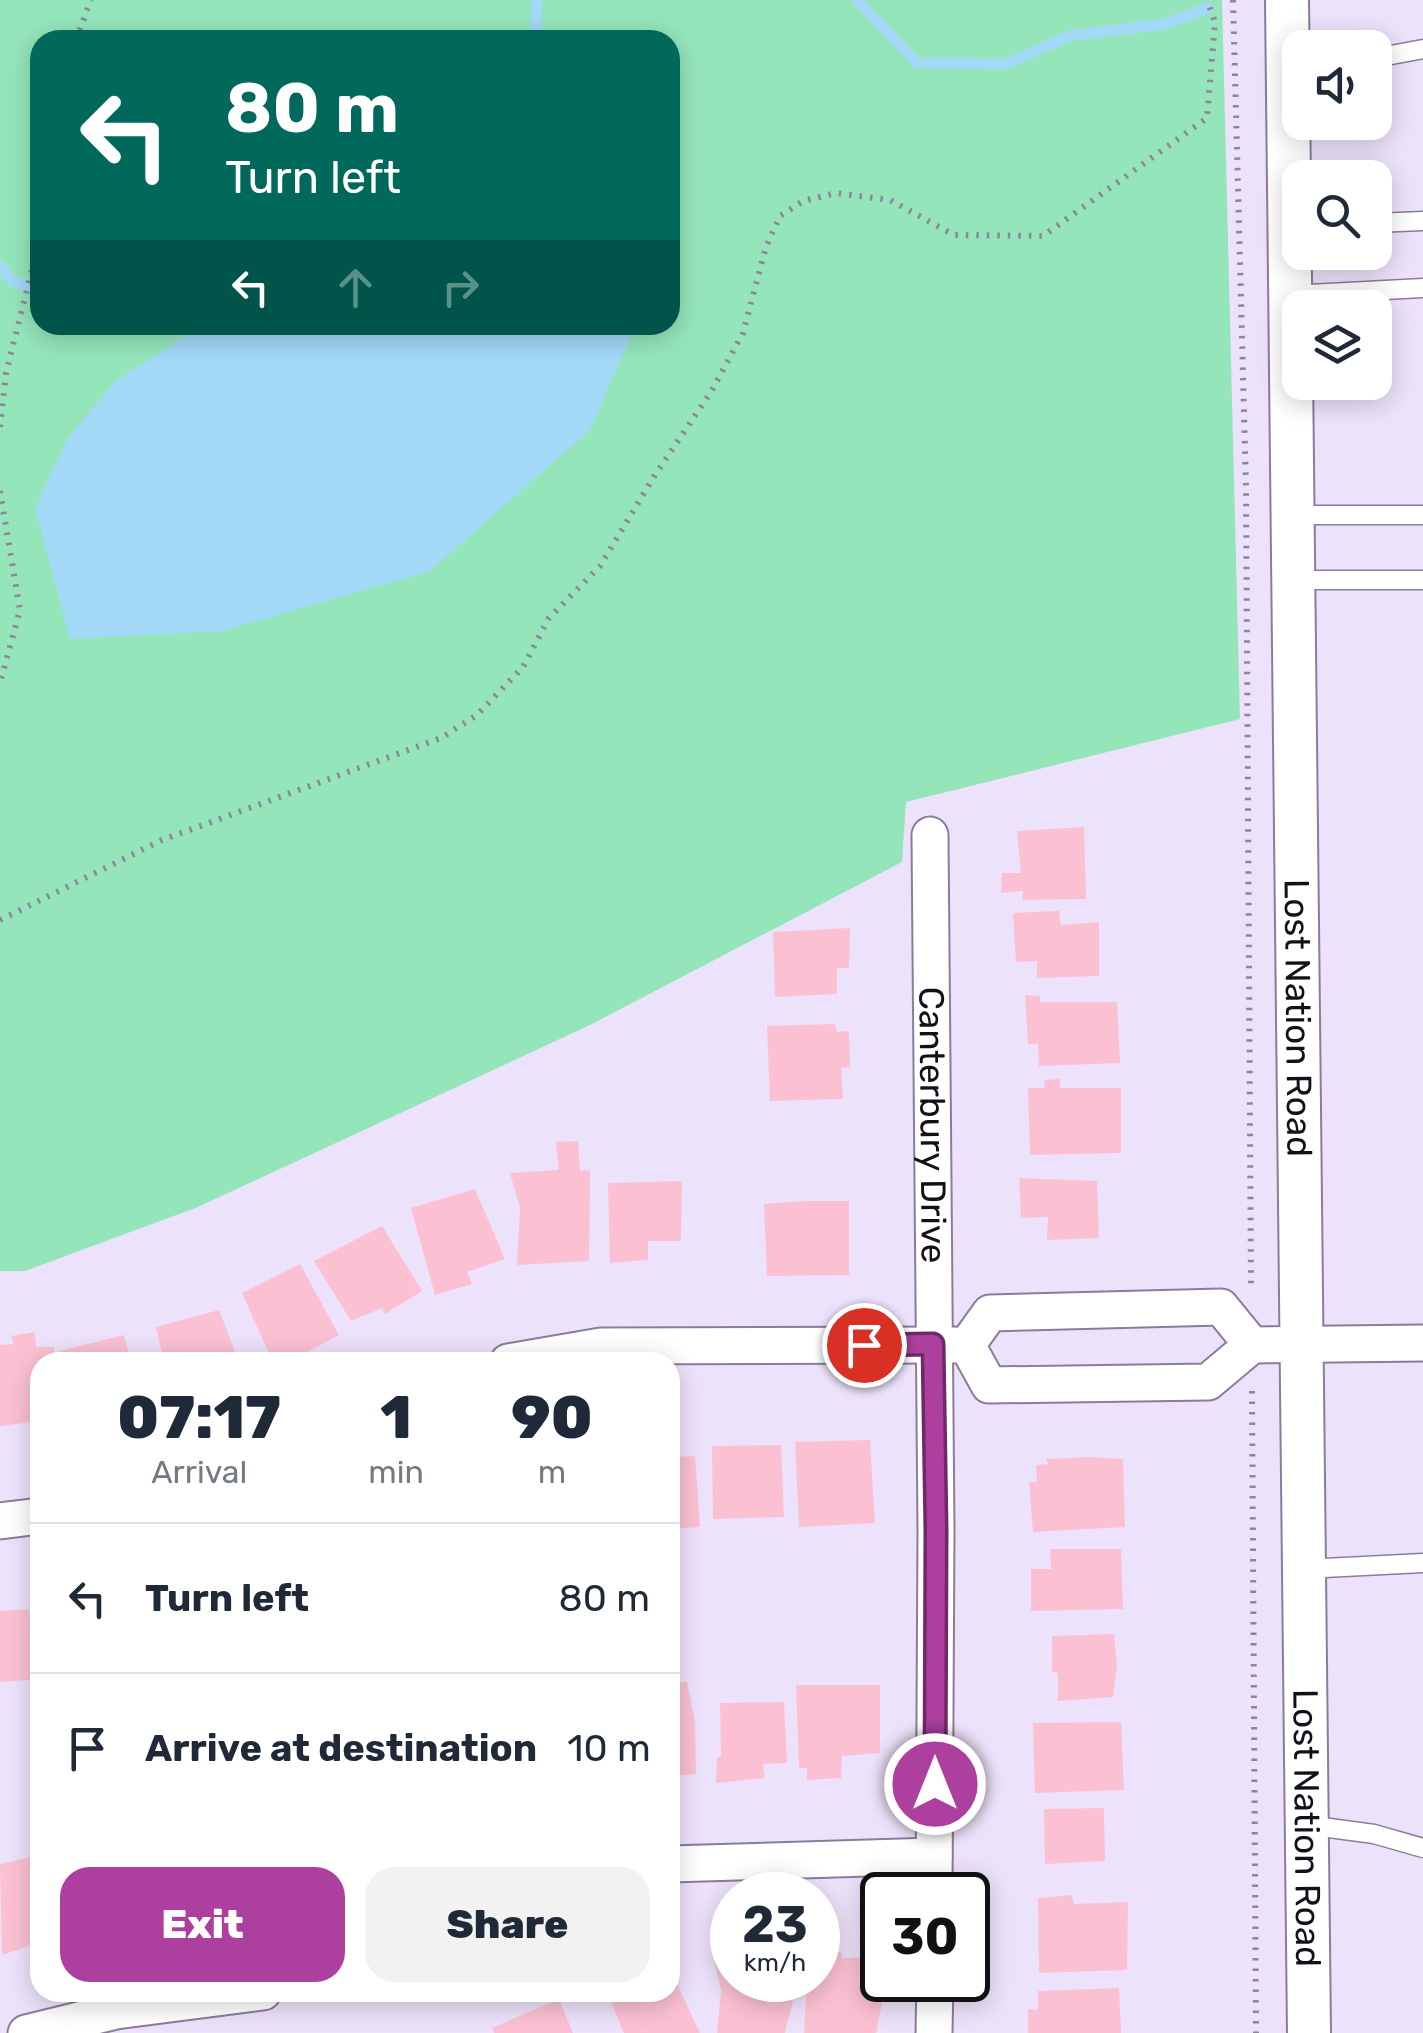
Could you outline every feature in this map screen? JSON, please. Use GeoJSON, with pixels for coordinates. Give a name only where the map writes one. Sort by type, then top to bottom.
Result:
{"type":"FeatureCollection","features":[{"type":"Feature","properties":{"kind":"street","name":"Lost Nation Road"},"geometry":{"type":"LineString","coordinates":[[1288,0],[1290,30]]}},
{"type":"Feature","properties":{"kind":"street","name":"Lost Nation Road"},"geometry":{"type":"LineString","coordinates":[[1291,400],[1309,2033]]}},
{"type":"Feature","properties":{"kind":"street","name":"Canterbury Drive"},"geometry":{"type":"LineString","coordinates":[[930,835],[950,1344],[936,1530],[934,1872]]}},
{"type":"Feature","properties":{"kind":"street"},"geometry":{"type":"LineString","coordinates":[[566,1352],[601,1346],[950,1344],[990,1313],[1221,1307],[1252,1345]]}},
{"type":"Feature","properties":{"kind":"street"},"geometry":{"type":"LineString","coordinates":[[950,1344],[989,1385],[1208,1382],[1252,1345],[1423,1342]]}},
{"type":"Feature","properties":{"kind":"street"},"geometry":{"type":"LineString","coordinates":[[0,1520],[30,1517]]}},
{"type":"Feature","properties":{"kind":"street"},"geometry":{"type":"LineString","coordinates":[[680,1864],[934,1856]]}},
{"type":"Feature","properties":{"kind":"street"},"geometry":{"type":"LineString","coordinates":[[26,2033],[116,2011],[186,2002]]}},
{"type":"Feature","properties":{"kind":"street"},"geometry":{"type":"LineString","coordinates":[[934,2002],[934,2033]]}},
{"type":"Feature","properties":{"kind":"lane"},"geometry":{"type":"LineString","coordinates":[[1392,55],[1423,49]]}},
{"type":"Feature","properties":{"kind":"lane"},"geometry":{"type":"LineString","coordinates":[[1392,222],[1423,221]]}},
{"type":"Feature","properties":{"kind":"lane"},"geometry":{"type":"LineString","coordinates":[[1379,290],[1423,288]]}},
{"type":"Feature","properties":{"kind":"lane"},"geometry":{"type":"LineString","coordinates":[[1292,515],[1423,515]]}},
{"type":"Feature","properties":{"kind":"lane"},"geometry":{"type":"LineString","coordinates":[[1293,580],[1423,580]]}},
{"type":"Feature","properties":{"kind":"lane"},"geometry":{"type":"LineString","coordinates":[[1302,1569],[1423,1564]]}},
{"type":"Feature","properties":{"kind":"lane"},"geometry":{"type":"LineString","coordinates":[[1306,1824],[1374,1834],[1423,1848]]}},
{"type":"Feature","properties":{"kind":"path"},"geometry":{"type":"LineString","coordinates":[[80,30],[91,0]]}},
{"type":"Feature","properties":{"kind":"path"},"geometry":{"type":"LineString","coordinates":[[0,920],[162,840],[441,738],[477,715],[523,666],[549,618],[600,566],[711,392],[742,333],[766,247],[780,216],[803,202],[836,192],[890,200],[954,236],[1044,236],[1207,118],[1214,22],[1207,0]]}},
{"type":"Feature","properties":{"kind":"path"},"geometry":{"type":"LineString","coordinates":[[1233,0],[1246,468],[1256,2033]]}},
{"type":"Feature","properties":{"kind":"path"},"geometry":{"type":"LineString","coordinates":[[0,427],[6,373],[30,286]]}},
{"type":"Feature","properties":{"kind":"path"},"geometry":{"type":"LineString","coordinates":[[0,491],[20,610],[0,682]]}},
{"type":"Feature","properties":{"kind":"green space"},"geometry":{"type":"Polygon","coordinates":[[[0,0],[1222,0],[1240,719],[906,802],[902,862],[590,1025],[198,1207],[25,1271],[0,1271],[0,0]]]}},
{"type":"Feature","properties":{"kind":"water"},"geometry":{"type":"Polygon","coordinates":[[[187,335],[632,335],[590,430],[430,571],[222,631],[70,639],[35,508],[68,438],[116,381],[187,335]]]}},
{"type":"Feature","properties":{"kind":"building"},"geometry":{"type":"Polygon","coordinates":[[[1084,827],[1086,899],[1022,900],[1023,891],[1001,893],[1002,873],[1021,873],[1017,831],[1084,827]]]}},
{"type":"Feature","properties":{"kind":"building"},"geometry":{"type":"Polygon","coordinates":[[[1059,911],[1061,925],[1099,922],[1099,976],[1037,978],[1037,961],[1016,962],[1013,913],[1059,911]]]}},
{"type":"Feature","properties":{"kind":"building"},"geometry":{"type":"Polygon","coordinates":[[[850,928],[849,968],[837,968],[837,994],[775,997],[773,932],[850,928]]]}},
{"type":"Feature","properties":{"kind":"building"},"geometry":{"type":"Polygon","coordinates":[[[1025,995],[1040,996],[1040,1002],[1117,1002],[1120,1063],[1039,1066],[1038,1044],[1028,1044],[1025,995]]]}},
{"type":"Feature","properties":{"kind":"building"},"geometry":{"type":"Polygon","coordinates":[[[835,1024],[837,1032],[849,1031],[850,1067],[841,1068],[843,1099],[770,1101],[767,1026],[835,1024]]]}},
{"type":"Feature","properties":{"kind":"building"},"geometry":{"type":"Polygon","coordinates":[[[1060,1079],[1060,1088],[1121,1088],[1121,1153],[1030,1155],[1028,1088],[1045,1088],[1044,1080],[1060,1079]]]}},
{"type":"Feature","properties":{"kind":"building"},"geometry":{"type":"Polygon","coordinates":[[[578,1141],[580,1171],[590,1170],[589,1261],[517,1265],[520,1208],[510,1173],[559,1170],[556,1142],[578,1141]]]}},
{"type":"Feature","properties":{"kind":"building"},"geometry":{"type":"Polygon","coordinates":[[[1019,1178],[1097,1181],[1099,1238],[1047,1240],[1048,1217],[1021,1218],[1019,1178]]]}},
{"type":"Feature","properties":{"kind":"building"},"geometry":{"type":"Polygon","coordinates":[[[682,1181],[681,1241],[648,1241],[648,1260],[610,1263],[608,1183],[682,1181]]]}},
{"type":"Feature","properties":{"kind":"building"},"geometry":{"type":"Polygon","coordinates":[[[475,1189],[505,1259],[467,1272],[472,1284],[435,1295],[411,1208],[475,1189]]]}},
{"type":"Feature","properties":{"kind":"building"},"geometry":{"type":"Polygon","coordinates":[[[849,1201],[849,1275],[767,1276],[764,1204],[849,1201]]]}},
{"type":"Feature","properties":{"kind":"building"},"geometry":{"type":"Polygon","coordinates":[[[382,1226],[422,1291],[385,1314],[382,1308],[351,1321],[314,1261],[382,1226]]]}},
{"type":"Feature","properties":{"kind":"building"},"geometry":{"type":"Polygon","coordinates":[[[300,1264],[339,1335],[308,1352],[269,1352],[242,1293],[300,1264]]]}},
{"type":"Feature","properties":{"kind":"building"},"geometry":{"type":"Polygon","coordinates":[[[219,1310],[235,1352],[162,1352],[156,1327],[219,1310]]]}},
{"type":"Feature","properties":{"kind":"building"},"geometry":{"type":"Polygon","coordinates":[[[35,1332],[36,1347],[54,1347],[54,1352],[30,1352],[30,1422],[0,1426],[0,1345],[14,1344],[11,1336],[35,1332]]]}},
{"type":"Feature","properties":{"kind":"building"},"geometry":{"type":"Polygon","coordinates":[[[124,1335],[128,1352],[60,1352],[124,1335]]]}},
{"type":"Feature","properties":{"kind":"building"},"geometry":{"type":"Polygon","coordinates":[[[870,1440],[875,1523],[799,1527],[795,1442],[870,1440]]]}},
{"type":"Feature","properties":{"kind":"building"},"geometry":{"type":"Polygon","coordinates":[[[781,1445],[784,1517],[713,1519],[712,1446],[781,1445]]]}},
{"type":"Feature","properties":{"kind":"building"},"geometry":{"type":"Polygon","coordinates":[[[695,1456],[700,1527],[680,1528],[680,1457],[695,1456]]]}},
{"type":"Feature","properties":{"kind":"building"},"geometry":{"type":"Polygon","coordinates":[[[1046,1459],[1123,1459],[1125,1527],[1033,1532],[1029,1482],[1037,1482],[1036,1465],[1048,1464],[1046,1459]]]}},
{"type":"Feature","properties":{"kind":"building"},"geometry":{"type":"Polygon","coordinates":[[[1050,1549],[1121,1549],[1123,1609],[1031,1611],[1031,1569],[1051,1569],[1050,1549]]]}},
{"type":"Feature","properties":{"kind":"building"},"geometry":{"type":"Polygon","coordinates":[[[29,1609],[30,1680],[0,1682],[0,1611],[29,1609]]]}},
{"type":"Feature","properties":{"kind":"building"},"geometry":{"type":"Polygon","coordinates":[[[1114,1634],[1117,1666],[1113,1697],[1058,1701],[1058,1673],[1052,1672],[1052,1636],[1114,1634]]]}},
{"type":"Feature","properties":{"kind":"building"},"geometry":{"type":"Polygon","coordinates":[[[680,1682],[687,1682],[695,1723],[696,1774],[680,1775],[680,1682]]]}},
{"type":"Feature","properties":{"kind":"building"},"geometry":{"type":"Polygon","coordinates":[[[796,1685],[880,1685],[880,1753],[842,1756],[841,1778],[807,1780],[807,1768],[799,1768],[796,1685]]]}},
{"type":"Feature","properties":{"kind":"building"},"geometry":{"type":"Polygon","coordinates":[[[784,1702],[787,1763],[763,1764],[765,1778],[716,1783],[717,1757],[721,1757],[720,1703],[784,1702]]]}},
{"type":"Feature","properties":{"kind":"building"},"geometry":{"type":"Polygon","coordinates":[[[1121,1722],[1124,1790],[1035,1793],[1033,1723],[1121,1722]]]}},
{"type":"Feature","properties":{"kind":"building"},"geometry":{"type":"Polygon","coordinates":[[[1104,1808],[1105,1861],[1045,1864],[1044,1809],[1104,1808]]]}},
{"type":"Feature","properties":{"kind":"building"},"geometry":{"type":"Polygon","coordinates":[[[30,1857],[30,1945],[2,1955],[0,1864],[30,1857]]]}},
{"type":"Feature","properties":{"kind":"building"},"geometry":{"type":"Polygon","coordinates":[[[1072,1895],[1074,1904],[1128,1902],[1127,1970],[1039,1973],[1038,1898],[1072,1895]]]}},
{"type":"Feature","properties":{"kind":"building"},"geometry":{"type":"Polygon","coordinates":[[[840,1952],[842,1958],[860,1957],[860,2002],[882,2002],[876,2033],[804,2033],[806,2002],[840,2002],[840,1952]]]}},
{"type":"Feature","properties":{"kind":"building"},"geometry":{"type":"Polygon","coordinates":[[[1119,1988],[1121,2033],[1028,2033],[1028,2009],[1038,2010],[1038,1991],[1119,1988]]]}},
{"type":"Feature","properties":{"kind":"building"},"geometry":{"type":"Polygon","coordinates":[[[680,1990],[700,2033],[624,2033],[611,2002],[680,2002],[680,1990]]]}},
{"type":"Feature","properties":{"kind":"building"},"geometry":{"type":"Polygon","coordinates":[[[560,2002],[573,2033],[494,2033],[492,2028],[560,2002]]]}},
{"type":"Feature","properties":{"kind":"building"},"geometry":{"type":"Polygon","coordinates":[[[720,2002],[793,2002],[785,2033],[717,2033],[720,2002]]]}},
{"type":"Feature","properties":{"kind":"waterway"},"geometry":{"type":"LineString","coordinates":[[536,30],[537,0]]}},
{"type":"Feature","properties":{"kind":"waterway"},"geometry":{"type":"LineString","coordinates":[[857,0],[917,63],[1006,64],[1069,36],[1165,24],[1208,8]]}},
{"type":"Feature","properties":{"kind":"waterway"},"geometry":{"type":"LineString","coordinates":[[0,266],[12,281],[30,287]]}},
{"type":"Feature","properties":{"kind":"route"},"geometry":{"type":"LineString","coordinates":[[864,1345],[933,1344],[935,1784]]}}]}
